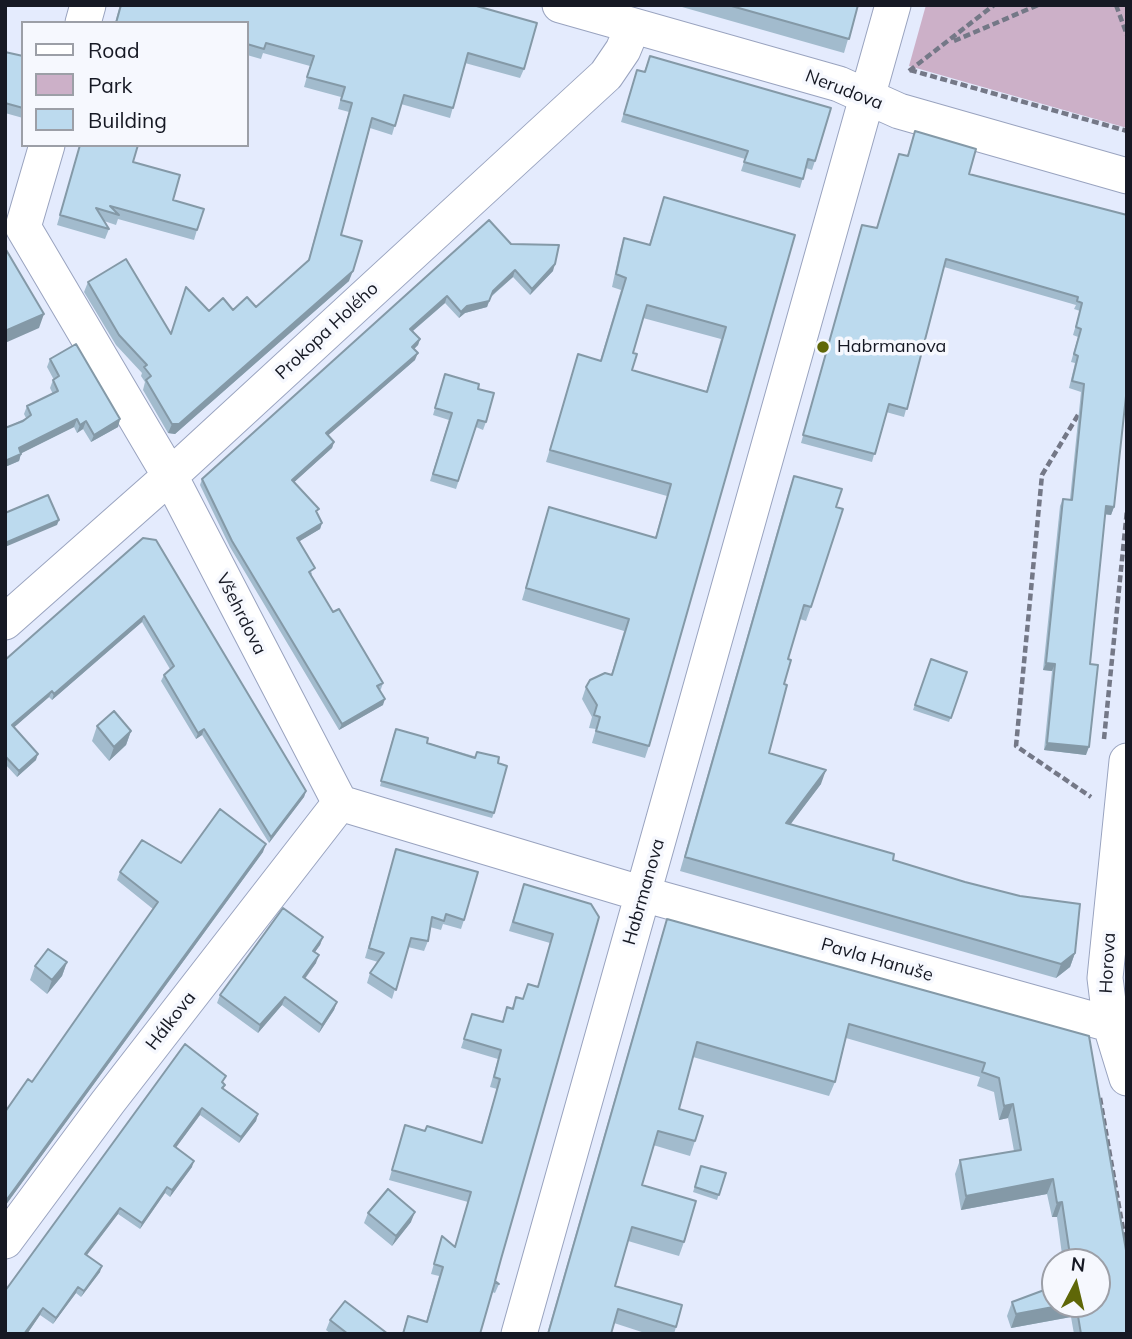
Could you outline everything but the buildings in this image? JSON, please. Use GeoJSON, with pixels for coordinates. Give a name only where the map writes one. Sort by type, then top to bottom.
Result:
{"type":"FeatureCollection","features":[{"type":"Feature","properties":{"kind":"street","name":"Nerudova"},"geometry":{"type":"LineString","coordinates":[[560,5],[839,85],[900,111],[1127,176]]}},
{"type":"Feature","properties":{"kind":"street","name":"Habrmanova"},"geometry":{"type":"LineString","coordinates":[[519,1334],[893,5]]}},
{"type":"Feature","properties":{"kind":"street","name":"Prokopa Holého"},"geometry":{"type":"LineString","coordinates":[[5,622],[170,476],[606,75],[623,50],[633,26]]}},
{"type":"Feature","properties":{"kind":"street","name":"Všehrdova"},"geometry":{"type":"LineString","coordinates":[[46,147],[23,227],[170,476],[340,803]]}},
{"type":"Feature","properties":{"kind":"street","name":"Horova"},"geometry":{"type":"LineString","coordinates":[[1113,1083],[1119,1028],[1105,978],[1127,761]]}},
{"type":"Feature","properties":{"kind":"street"},"geometry":{"type":"LineString","coordinates":[[340,803],[643,894]]}},
{"type":"Feature","properties":{"kind":"street","name":"Hálkova"},"geometry":{"type":"LineString","coordinates":[[5,1241],[108,1102],[340,803]]}},
{"type":"Feature","properties":{"kind":"street","name":"Pavla Hanuše"},"geometry":{"type":"LineString","coordinates":[[643,894],[1119,1028]]}},
{"type":"Feature","properties":{"kind":"path"},"geometry":{"type":"LineString","coordinates":[[994,5],[911,70],[1127,131]]}},
{"type":"Feature","properties":{"kind":"path"},"geometry":{"type":"LineString","coordinates":[[950,42],[1038,5]]}},
{"type":"Feature","properties":{"kind":"path"},"geometry":{"type":"LineString","coordinates":[[1116,5],[1127,35]]}},
{"type":"Feature","properties":{"kind":"path"},"geometry":{"type":"LineString","coordinates":[[1078,415],[1042,475],[1016,746],[1097,801]]}},
{"type":"Feature","properties":{"kind":"path"},"geometry":{"type":"LineString","coordinates":[[1113,1083],[1127,1252]]}},
{"type":"Feature","properties":{"kind":"green space"},"geometry":{"type":"Polygon","coordinates":[[[926,5],[1127,5],[1127,128],[909,66],[926,5]]]}},
{"type":"Feature","properties":{"kind":"place","name":"Habrmanova"},"geometry":{"type":"Point","coordinates":[823,347]}}]}
